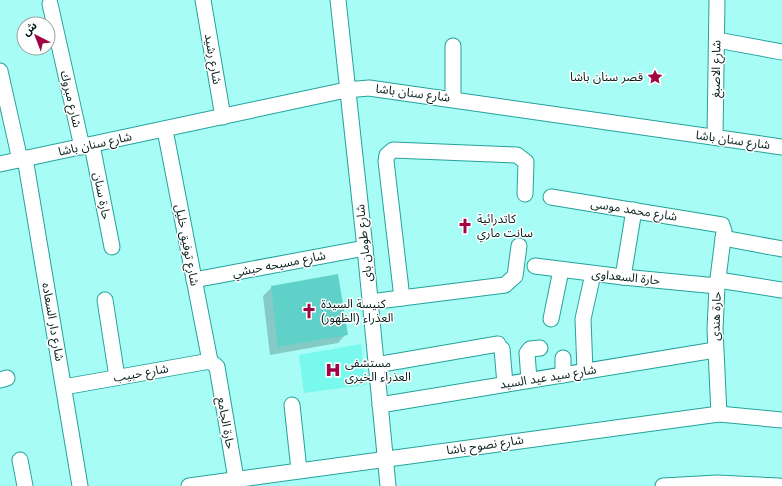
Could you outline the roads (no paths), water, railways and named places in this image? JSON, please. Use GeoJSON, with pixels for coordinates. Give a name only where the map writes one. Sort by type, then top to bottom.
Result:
{"type":"FeatureCollection","features":[{"type":"Feature","properties":{"kind":"street","name":"شارع رشيد"},"geometry":{"type":"LineString","coordinates":[[203,0],[223,117]]}},
{"type":"Feature","properties":{"kind":"street","name":"شارع طومان باى"},"geometry":{"type":"LineString","coordinates":[[338,0],[346,90],[365,248],[388,486]]}},
{"type":"Feature","properties":{"kind":"street","name":"شارع الاصبغ"},"geometry":{"type":"LineString","coordinates":[[715,137],[717,0]]}},
{"type":"Feature","properties":{"kind":"street","name":"شارع مبروك"},"geometry":{"type":"LineString","coordinates":[[50,4],[87,146]]}},
{"type":"Feature","properties":{"kind":"street"},"geometry":{"type":"LineString","coordinates":[[716,40],[782,52]]}},
{"type":"Feature","properties":{"kind":"street"},"geometry":{"type":"LineString","coordinates":[[452,98],[453,46]]}},
{"type":"Feature","properties":{"kind":"street","name":"شارع دار السعاده"},"geometry":{"type":"LineString","coordinates":[[0,70],[22,159],[64,387],[80,486]]}},
{"type":"Feature","properties":{"kind":"street","name":"شارع سنان باشا"},"geometry":{"type":"LineString","coordinates":[[0,164],[165,130],[346,90],[381,88],[782,147]]}},
{"type":"Feature","properties":{"kind":"street","name":"شارع توفيق خليل"},"geometry":{"type":"LineString","coordinates":[[165,130],[194,280],[213,364]]}},
{"type":"Feature","properties":{"kind":"street","name":"حارة سنان"},"geometry":{"type":"LineString","coordinates":[[87,146],[112,247]]}},
{"type":"Feature","properties":{"kind":"street"},"geometry":{"type":"LineString","coordinates":[[402,298],[386,161],[389,153],[393,150],[517,155],[526,162],[525,194]]}},
{"type":"Feature","properties":{"kind":"street","name":"شارع محمد موسى"},"geometry":{"type":"LineString","coordinates":[[551,197],[716,223],[724,227],[723,238]]}},
{"type":"Feature","properties":{"kind":"street"},"geometry":{"type":"LineString","coordinates":[[623,277],[634,210]]}},
{"type":"Feature","properties":{"kind":"street"},"geometry":{"type":"LineString","coordinates":[[723,238],[782,249]]}},
{"type":"Feature","properties":{"kind":"street","name":"حارة هندى"},"geometry":{"type":"LineString","coordinates":[[719,414],[715,350],[718,283],[723,238]]}},
{"type":"Feature","properties":{"kind":"street"},"geometry":{"type":"LineString","coordinates":[[370,302],[505,285],[515,276],[518,246]]}},
{"type":"Feature","properties":{"kind":"street","name":"شارع مسيحه حبشي"},"geometry":{"type":"LineString","coordinates":[[194,280],[365,248]]}},
{"type":"Feature","properties":{"kind":"street","name":"حارة السعداوى"},"geometry":{"type":"LineString","coordinates":[[535,266],[623,277],[718,283],[782,290]]}},
{"type":"Feature","properties":{"kind":"street"},"geometry":{"type":"LineString","coordinates":[[551,319],[560,270]]}},
{"type":"Feature","properties":{"kind":"street"},"geometry":{"type":"LineString","coordinates":[[585,371],[583,319],[593,274]]}},
{"type":"Feature","properties":{"kind":"street"},"geometry":{"type":"LineString","coordinates":[[105,300],[117,377]]}},
{"type":"Feature","properties":{"kind":"street"},"geometry":{"type":"LineString","coordinates":[[376,365],[500,347],[506,384]]}},
{"type":"Feature","properties":{"kind":"street"},"geometry":{"type":"LineString","coordinates":[[529,380],[527,353],[530,349],[540,348]]}},
{"type":"Feature","properties":{"kind":"street","name":"شارع سيد عيد السيد"},"geometry":{"type":"LineString","coordinates":[[380,405],[585,371],[639,357],[715,350]]}},
{"type":"Feature","properties":{"kind":"street"},"geometry":{"type":"LineString","coordinates":[[563,358],[563,375]]}},
{"type":"Feature","properties":{"kind":"street","name":"شارع حبيب"},"geometry":{"type":"LineString","coordinates":[[64,387],[117,377],[213,364]]}},
{"type":"Feature","properties":{"kind":"street","name":"حارة الجامع"},"geometry":{"type":"LineString","coordinates":[[213,364],[236,479]]}},
{"type":"Feature","properties":{"kind":"street"},"geometry":{"type":"LineString","coordinates":[[292,405],[299,470]]}},
{"type":"Feature","properties":{"kind":"street","name":"شارع نصوح باشا"},"geometry":{"type":"LineString","coordinates":[[189,486],[719,414],[782,420]]}},
{"type":"Feature","properties":{"kind":"street"},"geometry":{"type":"LineString","coordinates":[[20,460],[25,486]]}},
{"type":"Feature","properties":{"kind":"street"},"geometry":{"type":"LineString","coordinates":[[663,486],[717,483],[779,486]]}},
{"type":"Feature","properties":{"kind":"place","name":"قصر سنان باشا"},"geometry":{"type":"Point","coordinates":[655,77]}},
{"type":"Feature","properties":{"kind":"place","name":"كاتدرائية سانت ماري"},"geometry":{"type":"Point","coordinates":[465,226]}},
{"type":"Feature","properties":{"kind":"place","name":"كنيسة السيدة العذراء (الظهور)"},"geometry":{"type":"Point","coordinates":[309,311]}},
{"type":"Feature","properties":{"kind":"place","name":"مستشفى العذراء الخيرى"},"geometry":{"type":"Point","coordinates":[333,370]}}]}
